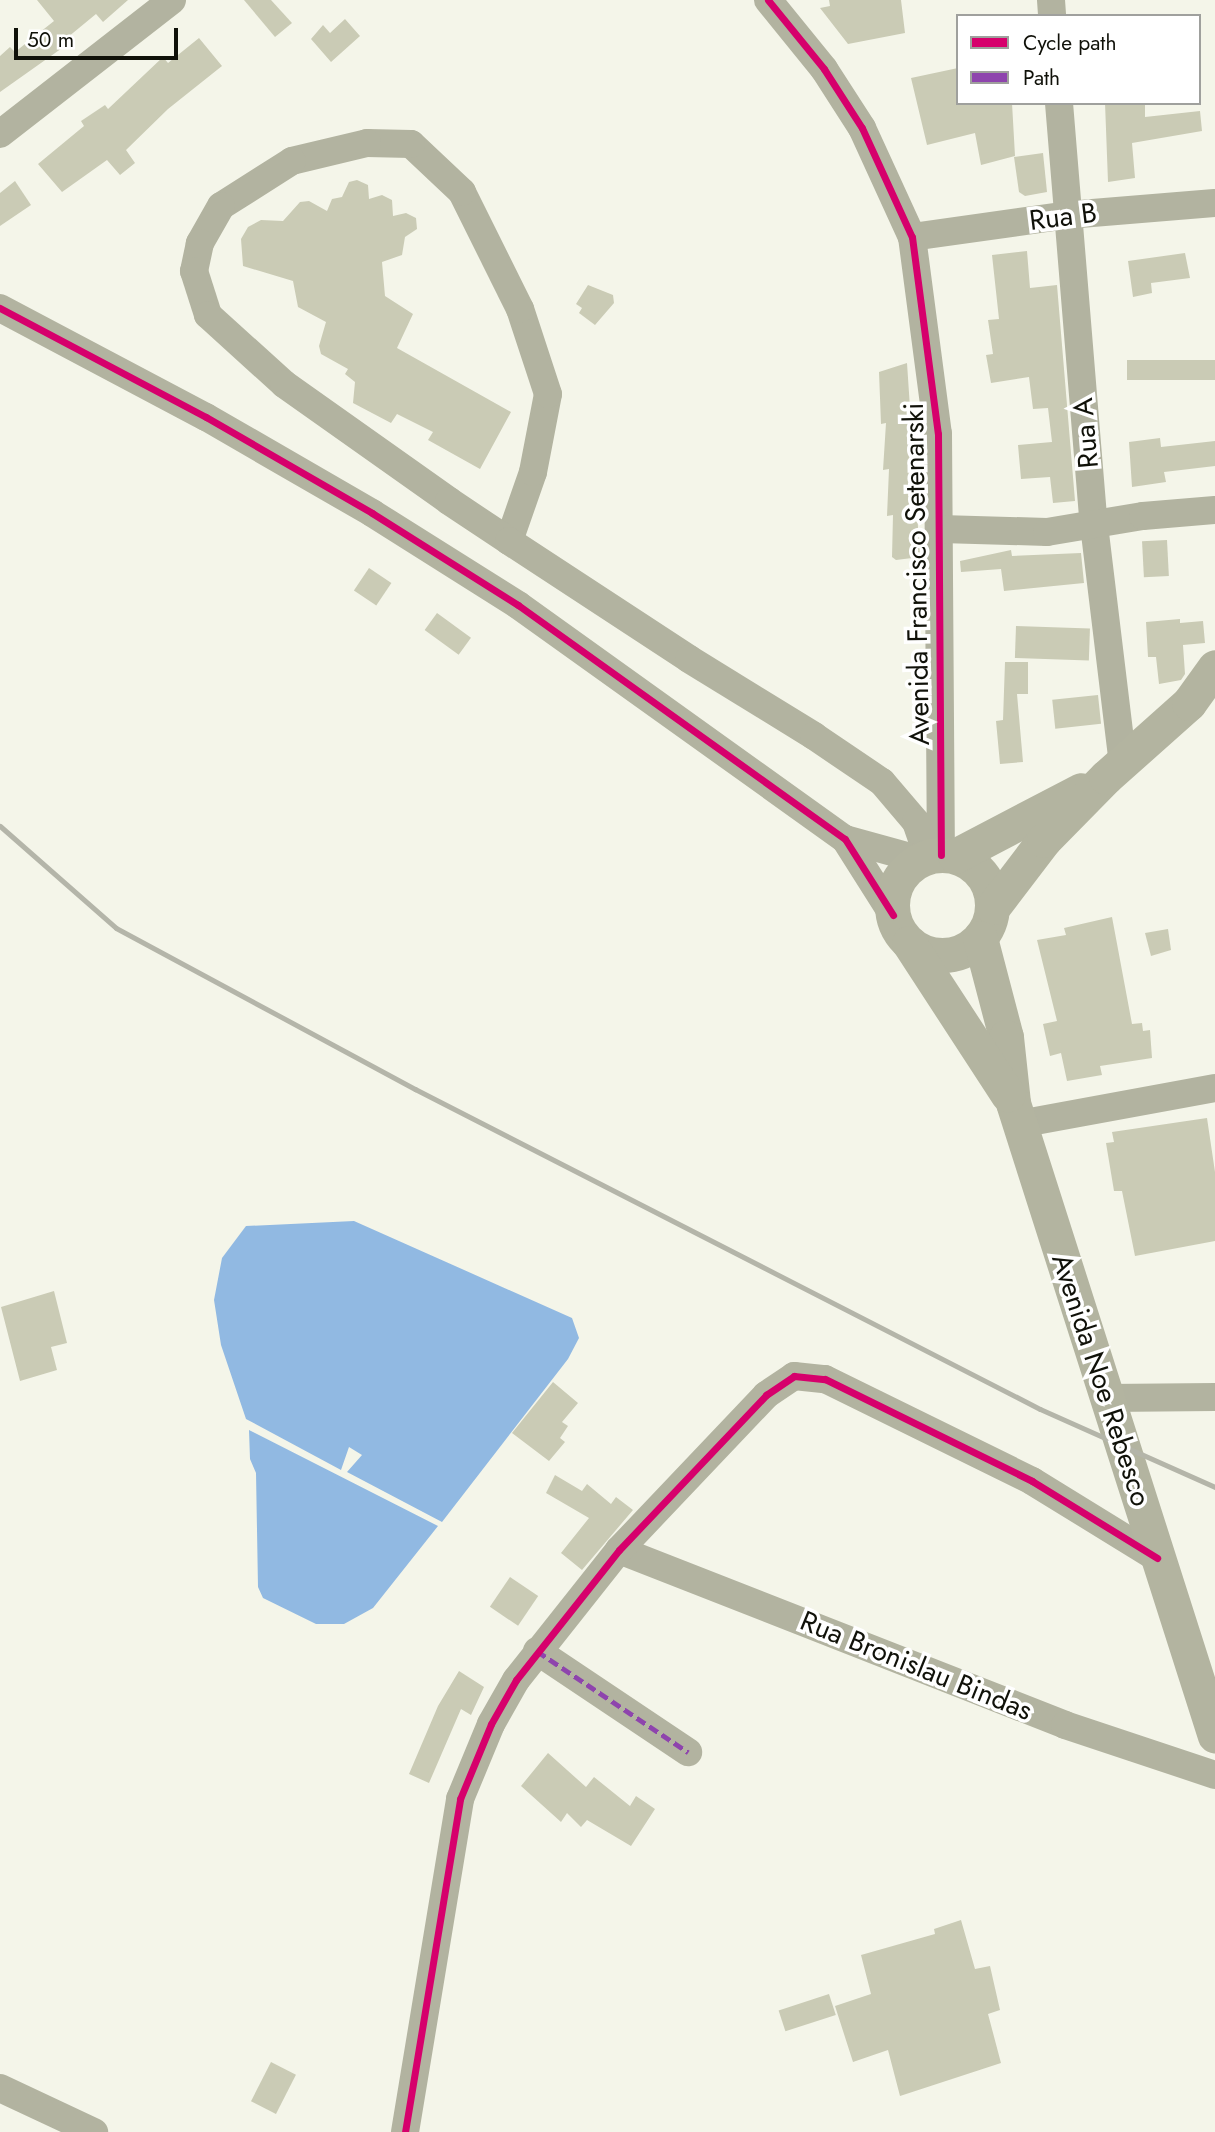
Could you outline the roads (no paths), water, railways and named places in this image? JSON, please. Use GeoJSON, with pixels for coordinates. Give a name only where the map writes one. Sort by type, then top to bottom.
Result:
{"type":"FeatureCollection","features":[{"type":"Feature","properties":{"kind":"main road"},"geometry":{"type":"LineString","coordinates":[[1115,770],[936,857],[898,883],[901,929],[937,955],[953,954],[986,923],[1044,840],[1115,770],[1189,703],[1215,667]]}},
{"type":"Feature","properties":{"kind":"main road"},"geometry":{"type":"LineString","coordinates":[[936,857],[983,875],[986,923]]}},
{"type":"Feature","properties":{"kind":"main road","name":"Avenida Noe Rebesco"},"geometry":{"type":"LineString","coordinates":[[986,923],[1016,1114],[1215,1736]]}},
{"type":"Feature","properties":{"kind":"main road","name":"Avenida Noe Rebesco"},"geometry":{"type":"LineString","coordinates":[[901,929],[1016,1114]]}},
{"type":"Feature","properties":{"kind":"street"},"geometry":{"type":"LineString","coordinates":[[0,134],[172,0]]}},
{"type":"Feature","properties":{"kind":"street","name":"Avenida Francisco Setenarski"},"geometry":{"type":"LineString","coordinates":[[768,0],[824,69],[862,128],[912,237],[927,324],[941,529],[936,857]]}},
{"type":"Feature","properties":{"kind":"street","name":"Rua A"},"geometry":{"type":"LineString","coordinates":[[1059,105],[1115,770]]}},
{"type":"Feature","properties":{"kind":"street"},"geometry":{"type":"LineString","coordinates":[[509,541],[533,472],[548,394],[520,309],[462,192],[411,144],[366,143],[292,161],[220,206],[200,243],[194,271],[208,315],[284,384],[509,541],[882,782],[916,822],[936,857]]}},
{"type":"Feature","properties":{"kind":"street","name":"Rua B"},"geometry":{"type":"LineString","coordinates":[[912,237],[1068,215],[1215,203]]}},
{"type":"Feature","properties":{"kind":"street"},"geometry":{"type":"LineString","coordinates":[[0,308],[206,417],[372,513],[518,606],[845,839],[901,929]]}},
{"type":"Feature","properties":{"kind":"street"},"geometry":{"type":"LineString","coordinates":[[941,529],[1047,533],[1215,510]]}},
{"type":"Feature","properties":{"kind":"street"},"geometry":{"type":"LineString","coordinates":[[845,839],[936,857]]}},
{"type":"Feature","properties":{"kind":"street"},"geometry":{"type":"LineString","coordinates":[[1016,1114],[1215,1088]]}},
{"type":"Feature","properties":{"kind":"street"},"geometry":{"type":"LineString","coordinates":[[405,2132],[460,1799],[491,1724],[537,1651],[619,1550],[766,1395],[794,1376],[825,1379],[1032,1481],[1157,1558]]}},
{"type":"Feature","properties":{"kind":"street"},"geometry":{"type":"LineString","coordinates":[[1107,1398],[1215,1397]]}},
{"type":"Feature","properties":{"kind":"street","name":"Rua Bronislau Bindas"},"geometry":{"type":"LineString","coordinates":[[619,1550],[1065,1725],[1215,1775]]}},
{"type":"Feature","properties":{"kind":"street"},"geometry":{"type":"LineString","coordinates":[[537,1651],[688,1752]]}},
{"type":"Feature","properties":{"kind":"street"},"geometry":{"type":"LineString","coordinates":[[0,2088],[94,2132]]}},
{"type":"Feature","properties":{"kind":"water"},"geometry":{"type":"Polygon","coordinates":[[[354,1221],[572,1318],[579,1338],[568,1359],[442,1522],[347,1472],[362,1455],[349,1447],[341,1470],[246,1419],[221,1345],[214,1300],[222,1258],[246,1226],[354,1221]]]}},
{"type":"Feature","properties":{"kind":"water"},"geometry":{"type":"Polygon","coordinates":[[[249,1430],[438,1526],[373,1608],[344,1624],[316,1624],[263,1598],[258,1587],[256,1473],[250,1459],[249,1430]]]}},
{"type":"Feature","properties":{"kind":"railway"},"geometry":{"type":"LineString","coordinates":[[0,826],[116,928],[415,1089],[1040,1409],[1215,1487]]}}]}
